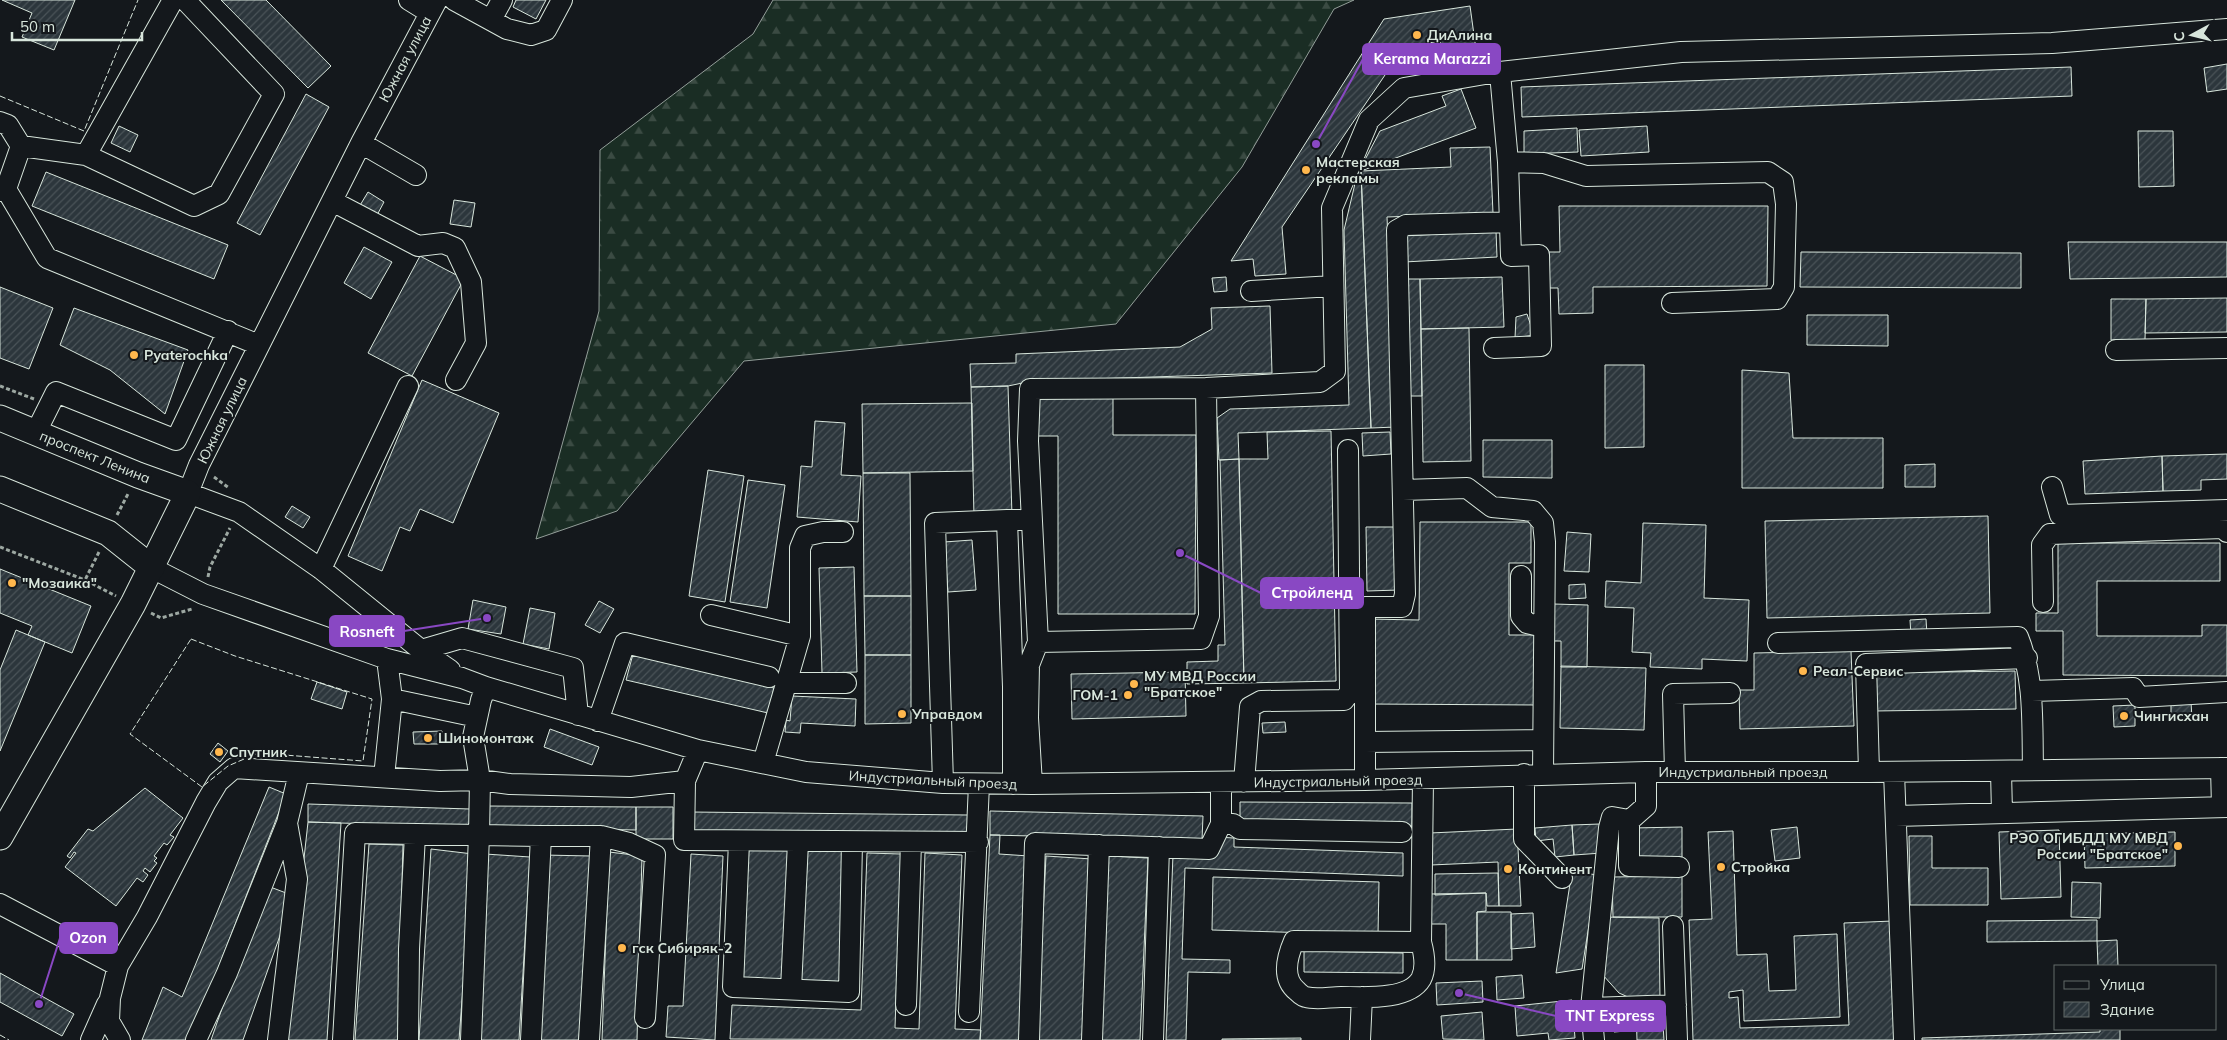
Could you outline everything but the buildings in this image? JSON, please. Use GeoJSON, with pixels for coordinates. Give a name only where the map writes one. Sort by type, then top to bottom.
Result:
{"type":"FeatureCollection","features":[{"type":"Feature","properties":{"kind":"main road","name":"проспект Ленина"},"geometry":{"type":"LineString","coordinates":[[1,422],[36,432],[138,475],[188,493]]}},
{"type":"Feature","properties":{"kind":"main road"},"geometry":{"type":"LineString","coordinates":[[0,488],[108,533],[152,568]]}},
{"type":"Feature","properties":{"kind":"main road","name":"Южная улица"},"geometry":{"type":"LineString","coordinates":[[0,837],[152,568],[188,493]]}},
{"type":"Feature","properties":{"kind":"street"},"geometry":{"type":"LineString","coordinates":[[86,155],[173,0]]}},
{"type":"Feature","properties":{"kind":"street"},"geometry":{"type":"LineString","coordinates":[[21,146],[86,155],[194,206],[219,194],[274,94],[185,0]]}},
{"type":"Feature","properties":{"kind":"street"},"geometry":{"type":"LineString","coordinates":[[409,0],[433,7]]}},
{"type":"Feature","properties":{"kind":"street"},"geometry":{"type":"LineString","coordinates":[[454,0],[507,29],[531,36],[546,30],[562,0]]}},
{"type":"Feature","properties":{"kind":"street"},"geometry":{"type":"LineString","coordinates":[[492,20],[502,0]]}},
{"type":"Feature","properties":{"kind":"street","name":"Южная улица"},"geometry":{"type":"LineString","coordinates":[[188,493],[199,466],[259,345],[361,143],[433,7]]}},
{"type":"Feature","properties":{"kind":"street"},"geometry":{"type":"LineString","coordinates":[[1013,687],[1029,665],[1038,642],[1028,441],[1030,389],[1206,388],[1320,382],[1335,371],[1332,208],[1369,120],[1404,88],[1500,73],[1681,52],[2052,42],[2227,29]]}},
{"type":"Feature","properties":{"kind":"street"},"geometry":{"type":"LineString","coordinates":[[1494,348],[1540,346],[1539,255],[1511,256],[1508,162],[1500,73]]}},
{"type":"Feature","properties":{"kind":"street"},"geometry":{"type":"LineString","coordinates":[[0,122],[8,125],[21,146]]}},
{"type":"Feature","properties":{"kind":"street"},"geometry":{"type":"LineString","coordinates":[[361,143],[416,175]]}},
{"type":"Feature","properties":{"kind":"street"},"geometry":{"type":"LineString","coordinates":[[21,146],[3,190],[47,258],[259,345]]}},
{"type":"Feature","properties":{"kind":"street"},"geometry":{"type":"LineString","coordinates":[[1508,162],[1544,163],[1586,176],[1768,172],[1783,182],[1786,204],[1784,287],[1777,298],[1672,303]]}},
{"type":"Feature","properties":{"kind":"street"},"geometry":{"type":"LineString","coordinates":[[332,201],[418,246],[443,243],[455,248],[471,282],[476,343],[456,380]]}},
{"type":"Feature","properties":{"kind":"street"},"geometry":{"type":"LineString","coordinates":[[1365,780],[1366,607],[1402,607],[1405,594],[1397,230],[1406,225],[1510,222]]}},
{"type":"Feature","properties":{"kind":"street"},"geometry":{"type":"LineString","coordinates":[[1251,291],[1333,286]]}},
{"type":"Feature","properties":{"kind":"street"},"geometry":{"type":"LineString","coordinates":[[36,432],[56,392],[176,440],[228,332]]}},
{"type":"Feature","properties":{"kind":"street"},"geometry":{"type":"LineString","coordinates":[[2116,350],[2227,348]]}},
{"type":"Feature","properties":{"kind":"street"},"geometry":{"type":"LineString","coordinates":[[321,569],[408,386]]}},
{"type":"Feature","properties":{"kind":"street"},"geometry":{"type":"LineString","coordinates":[[1038,642],[1201,639],[1209,616],[1206,388]]}},
{"type":"Feature","properties":{"kind":"street"},"geometry":{"type":"LineString","coordinates":[[1244,782],[1250,707],[1262,701],[1344,700],[1350,692],[1348,450]]}},
{"type":"Feature","properties":{"kind":"street"},"geometry":{"type":"LineString","coordinates":[[2052,487],[2060,515],[2227,510]]}},
{"type":"Feature","properties":{"kind":"street"},"geometry":{"type":"LineString","coordinates":[[1403,490],[1467,488],[1492,507],[1533,511],[1543,523],[1545,542],[1543,740],[1533,774],[1524,839],[1562,878]]}},
{"type":"Feature","properties":{"kind":"street"},"geometry":{"type":"LineString","coordinates":[[188,493],[239,512],[321,569],[421,650],[462,678]]}},
{"type":"Feature","properties":{"kind":"street"},"geometry":{"type":"LineString","coordinates":[[1008,520],[1013,687],[1023,784]]}},
{"type":"Feature","properties":{"kind":"street"},"geometry":{"type":"LineString","coordinates":[[943,783],[935,523],[1032,520]]}},
{"type":"Feature","properties":{"kind":"street"},"geometry":{"type":"LineString","coordinates":[[2043,602],[2042,545],[2050,534],[2223,528],[2227,532]]}},
{"type":"Feature","properties":{"kind":"street"},"geometry":{"type":"LineString","coordinates":[[763,763],[777,680],[800,636],[800,548],[805,536],[823,532],[843,532]]}},
{"type":"Feature","properties":{"kind":"street"},"geometry":{"type":"LineString","coordinates":[[152,568],[204,594],[387,659],[462,678]]}},
{"type":"Feature","properties":{"kind":"street"},"geometry":{"type":"LineString","coordinates":[[1521,576],[1521,616],[1527,623],[1544,627]]}},
{"type":"Feature","properties":{"kind":"street"},"geometry":{"type":"LineString","coordinates":[[711,615],[800,636]]}},
{"type":"Feature","properties":{"kind":"street"},"geometry":{"type":"LineString","coordinates":[[1778,643],[2018,637],[2027,658],[2031,691],[2033,770]]}},
{"type":"Feature","properties":{"kind":"street"},"geometry":{"type":"LineString","coordinates":[[421,650],[462,638],[573,668],[578,715]]}},
{"type":"Feature","properties":{"kind":"street"},"geometry":{"type":"LineString","coordinates":[[598,721],[625,644],[777,680],[846,683]]}},
{"type":"Feature","properties":{"kind":"street"},"geometry":{"type":"LineString","coordinates":[[1869,772],[1866,664],[2027,658]]}},
{"type":"Feature","properties":{"kind":"street"},"geometry":{"type":"LineString","coordinates":[[384,777],[392,699],[387,659]]}},
{"type":"Feature","properties":{"kind":"street"},"geometry":{"type":"LineString","coordinates":[[1023,784],[1028,718],[1029,665]]}},
{"type":"Feature","properties":{"kind":"street","name":"Индустриальный проезд"},"geometry":{"type":"LineString","coordinates":[[462,678],[486,687],[698,750],[806,772],[943,783],[1244,782],[1646,772],[1894,772],[2224,768]]}},
{"type":"Feature","properties":{"kind":"street"},"geometry":{"type":"LineString","coordinates":[[471,1040],[480,780],[474,737],[477,717],[486,687]]}},
{"type":"Feature","properties":{"kind":"street"},"geometry":{"type":"LineString","coordinates":[[2031,691],[2133,688],[2139,697],[2227,692]]}},
{"type":"Feature","properties":{"kind":"street"},"geometry":{"type":"LineString","coordinates":[[1675,772],[1673,694],[1730,693]]}},
{"type":"Feature","properties":{"kind":"street"},"geometry":{"type":"LineString","coordinates":[[392,699],[477,717]]}},
{"type":"Feature","properties":{"kind":"street"},"geometry":{"type":"LineString","coordinates":[[1366,742],[1543,740]]}},
{"type":"Feature","properties":{"kind":"street"},"geometry":{"type":"LineString","coordinates":[[698,750],[685,782],[684,840],[739,842],[978,842]]}},
{"type":"Feature","properties":{"kind":"street"},"geometry":{"type":"LineString","coordinates":[[91,1040],[110,998],[118,966],[147,917],[218,782],[234,768],[440,781],[480,780],[510,784],[631,787],[685,782]]}},
{"type":"Feature","properties":{"kind":"street"},"geometry":{"type":"LineString","coordinates":[[1896,816],[2225,807],[2224,768]]}},
{"type":"Feature","properties":{"kind":"street"},"geometry":{"type":"LineString","coordinates":[[2001,770],[2002,813]]}},
{"type":"Feature","properties":{"kind":"street"},"geometry":{"type":"LineString","coordinates":[[1646,772],[1646,806],[1629,821],[1629,866],[1679,867]]}},
{"type":"Feature","properties":{"kind":"street"},"geometry":{"type":"LineString","coordinates":[[1894,772],[1904,1040]]}},
{"type":"Feature","properties":{"kind":"street"},"geometry":{"type":"LineString","coordinates":[[196,1040],[230,964],[288,823],[299,773]]}},
{"type":"Feature","properties":{"kind":"street"},"geometry":{"type":"LineString","coordinates":[[1421,942],[1294,942],[1287,958],[1287,975],[1293,988],[1305,997],[1385,997],[1411,987],[1420,979],[1425,960],[1421,942],[1423,779]]}},
{"type":"Feature","properties":{"kind":"street"},"geometry":{"type":"LineString","coordinates":[[1029,1040],[1035,843],[1208,849],[1222,824],[1221,782]]}},
{"type":"Feature","properties":{"kind":"street"},"geometry":{"type":"LineString","coordinates":[[969,1012],[978,842],[979,784]]}},
{"type":"Feature","properties":{"kind":"street"},"geometry":{"type":"LineString","coordinates":[[1594,1040],[1591,1008],[1609,828],[1612,817],[1629,821]]}},
{"type":"Feature","properties":{"kind":"street"},"geometry":{"type":"LineString","coordinates":[[278,1040],[297,879],[288,823]]}},
{"type":"Feature","properties":{"kind":"street"},"geometry":{"type":"LineString","coordinates":[[1222,824],[1233,824],[1240,829],[1402,832]]}},
{"type":"Feature","properties":{"kind":"street"},"geometry":{"type":"LineString","coordinates":[[343,1040],[355,833],[601,836],[630,843],[654,855],[645,1018]]}},
{"type":"Feature","properties":{"kind":"street"},"geometry":{"type":"LineString","coordinates":[[408,1040],[409,949],[414,835]]}},
{"type":"Feature","properties":{"kind":"street"},"geometry":{"type":"LineString","coordinates":[[531,1040],[541,836]]}},
{"type":"Feature","properties":{"kind":"street"},"geometry":{"type":"LineString","coordinates":[[589,1040],[601,836]]}},
{"type":"Feature","properties":{"kind":"street"},"geometry":{"type":"LineString","coordinates":[[739,842],[733,987],[849,992],[852,842]]}},
{"type":"Feature","properties":{"kind":"street"},"geometry":{"type":"LineString","coordinates":[[791,989],[798,842]]}},
{"type":"Feature","properties":{"kind":"street"},"geometry":{"type":"LineString","coordinates":[[906,1005],[911,842]]}},
{"type":"Feature","properties":{"kind":"street"},"geometry":{"type":"LineString","coordinates":[[1092,1040],[1099,846]]}},
{"type":"Feature","properties":{"kind":"street"},"geometry":{"type":"LineString","coordinates":[[1153,1040],[1159,847]]}},
{"type":"Feature","properties":{"kind":"street"},"geometry":{"type":"LineString","coordinates":[[0,904],[118,966]]}},
{"type":"Feature","properties":{"kind":"street"},"geometry":{"type":"LineString","coordinates":[[1672,926],[1677,1040]]}},
{"type":"Feature","properties":{"kind":"street"},"geometry":{"type":"LineString","coordinates":[[1360,1040],[1362,997]]}},
{"type":"Feature","properties":{"kind":"street"},"geometry":{"type":"LineString","coordinates":[[110,998],[109,1021],[120,1040]]}},
{"type":"Feature","properties":{"kind":"street"},"geometry":{"type":"LineString","coordinates":[[1591,1008],[1676,1005]]}},
{"type":"Feature","properties":{"kind":"path"},"geometry":{"type":"LineString","coordinates":[[96,557],[138,475]]}},
{"type":"Feature","properties":{"kind":"path"},"geometry":{"type":"LineString","coordinates":[[0,547],[85,580]]}},
{"type":"Feature","properties":{"kind":"green space"},"geometry":{"type":"Polygon","coordinates":[[[773,0],[1354,0],[1334,9],[1242,167],[1116,324],[744,361],[617,511],[536,539],[599,311],[600,150],[753,34],[773,0]]]}},
{"type":"Feature","properties":{"kind":"fence"},"geometry":{"type":"LineString","coordinates":[[0,96],[84,131],[138,0]]}},
{"type":"Feature","properties":{"kind":"fence"},"geometry":{"type":"LineString","coordinates":[[191,639],[235,656],[372,699],[363,761],[258,753],[228,766],[202,787],[130,734],[191,639]]}},
{"type":"Feature","properties":{"kind":"fence"},"geometry":{"type":"LineString","coordinates":[[0,1035],[9,1040]]}},
{"type":"Feature","properties":{"kind":"place","name":"ДиАлина"},"geometry":{"type":"Point","coordinates":[1417,35]}},
{"type":"Feature","properties":{"kind":"place","name":"Kerama Marazzi"},"geometry":{"type":"Point","coordinates":[1316,144]}},
{"type":"Feature","properties":{"kind":"place","name":"Мастерская рекламы"},"geometry":{"type":"Point","coordinates":[1306,170]}},
{"type":"Feature","properties":{"kind":"place","name":"Pyaterochka"},"geometry":{"type":"Point","coordinates":[134,355]}},
{"type":"Feature","properties":{"kind":"place","name":"Стройленд"},"geometry":{"type":"Point","coordinates":[1180,553]}},
{"type":"Feature","properties":{"kind":"place","name":"\"Мозаика\""},"geometry":{"type":"Point","coordinates":[12,583]}},
{"type":"Feature","properties":{"kind":"place","name":"Rosneft"},"geometry":{"type":"Point","coordinates":[487,618]}},
{"type":"Feature","properties":{"kind":"place","name":"Реал-Сервис"},"geometry":{"type":"Point","coordinates":[1803,671]}},
{"type":"Feature","properties":{"kind":"place","name":"МУ МВД России \"Братское\""},"geometry":{"type":"Point","coordinates":[1134,684]}},
{"type":"Feature","properties":{"kind":"place","name":"ГОМ-1"},"geometry":{"type":"Point","coordinates":[1128,695]}},
{"type":"Feature","properties":{"kind":"place","name":"Управдом"},"geometry":{"type":"Point","coordinates":[902,714]}},
{"type":"Feature","properties":{"kind":"place","name":"Чингисхан"},"geometry":{"type":"Point","coordinates":[2124,716]}},
{"type":"Feature","properties":{"kind":"place","name":"Шиномонтаж"},"geometry":{"type":"Point","coordinates":[428,738]}},
{"type":"Feature","properties":{"kind":"place","name":"Спутник"},"geometry":{"type":"Point","coordinates":[219,752]}},
{"type":"Feature","properties":{"kind":"place","name":"РЭО ОГИБДД МУ МВД России \"Братское\""},"geometry":{"type":"Point","coordinates":[2178,846]}},
{"type":"Feature","properties":{"kind":"place","name":"Стройка"},"geometry":{"type":"Point","coordinates":[1721,867]}},
{"type":"Feature","properties":{"kind":"place","name":"Континент"},"geometry":{"type":"Point","coordinates":[1508,869]}},
{"type":"Feature","properties":{"kind":"place","name":"гск Сибиряк-2"},"geometry":{"type":"Point","coordinates":[622,948]}},
{"type":"Feature","properties":{"kind":"place","name":"TNT Express"},"geometry":{"type":"Point","coordinates":[1459,993]}},
{"type":"Feature","properties":{"kind":"place","name":"Ozon"},"geometry":{"type":"Point","coordinates":[39,1004]}}]}
